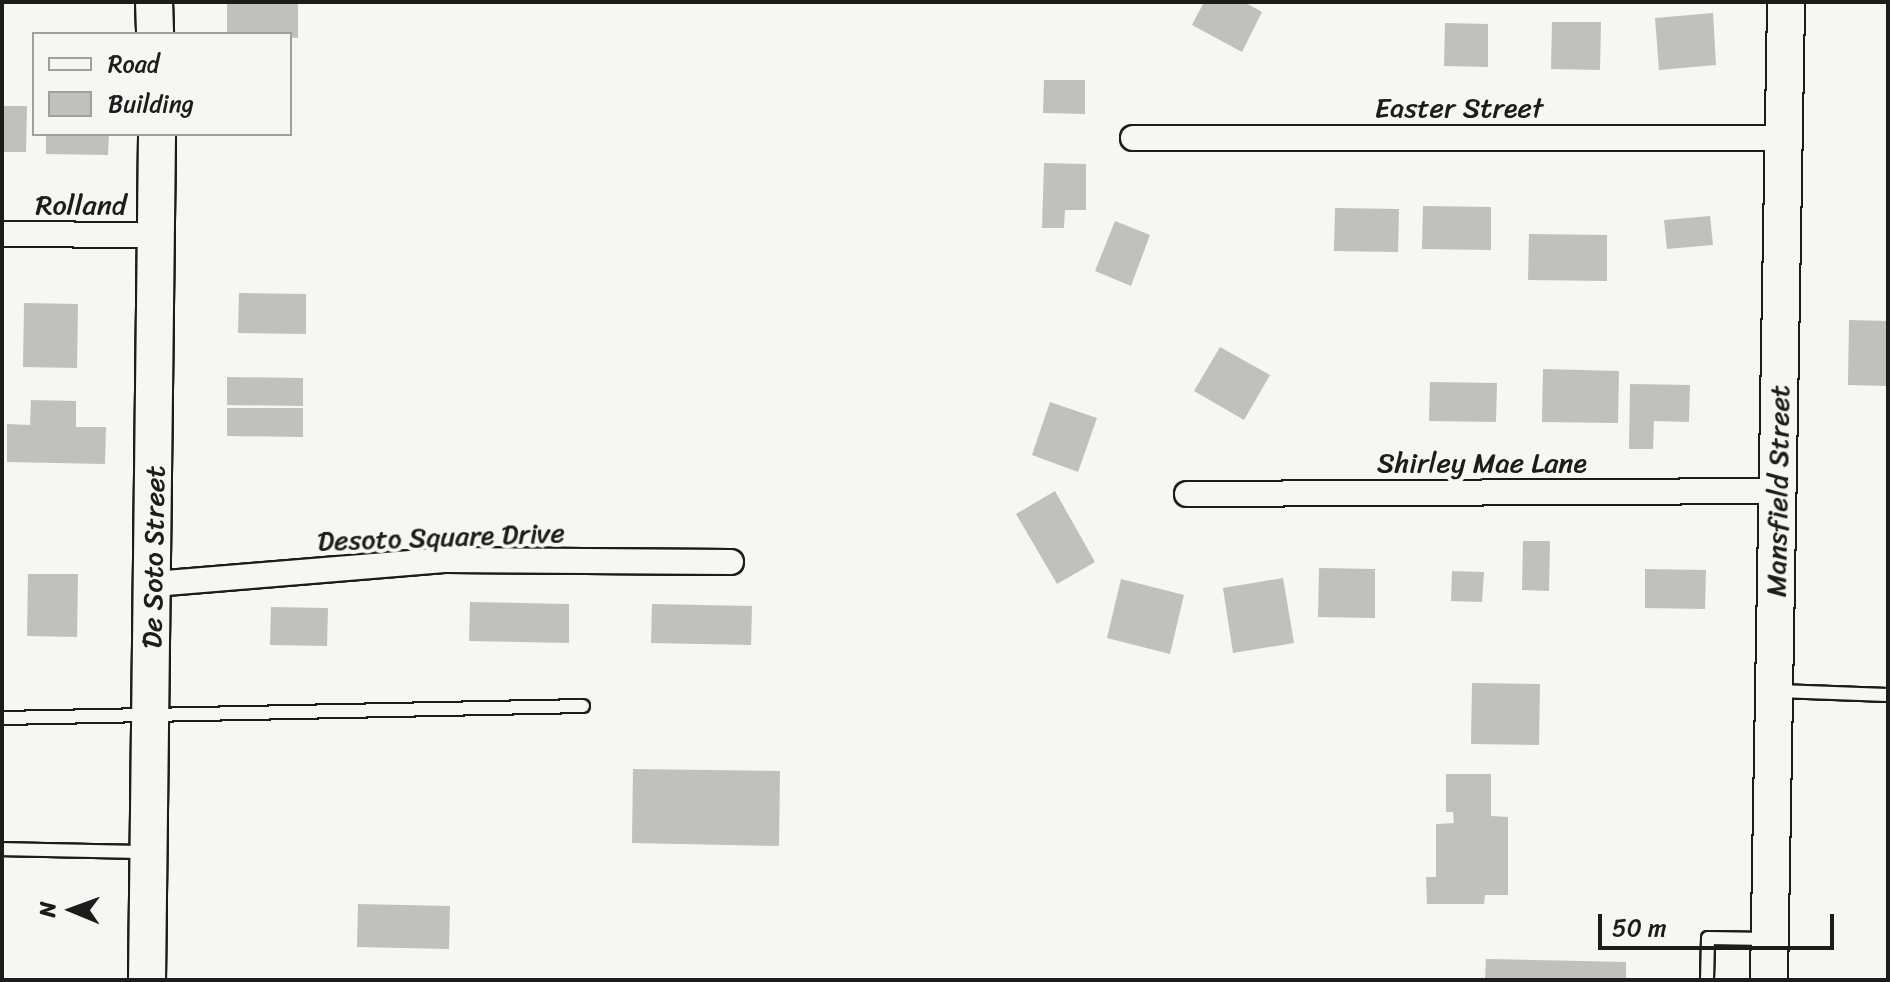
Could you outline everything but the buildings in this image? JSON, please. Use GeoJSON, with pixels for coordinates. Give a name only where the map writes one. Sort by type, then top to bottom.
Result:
{"type":"FeatureCollection","features":[{"type":"Feature","properties":{"kind":"street"},"geometry":{"type":"LineString","coordinates":[[154,2],[155,32]]}},
{"type":"Feature","properties":{"kind":"street","name":"Mansfield Street"},"geometry":{"type":"LineString","coordinates":[[1769,980],[1786,2]]}},
{"type":"Feature","properties":{"kind":"street","name":"De Soto Street"},"geometry":{"type":"LineString","coordinates":[[147,980],[159,235],[157,136]]}},
{"type":"Feature","properties":{"kind":"street","name":"Easter Street"},"geometry":{"type":"LineString","coordinates":[[1133,138],[1784,138]]}},
{"type":"Feature","properties":{"kind":"street","name":"Rolland"},"geometry":{"type":"LineString","coordinates":[[2,234],[159,235]]}},
{"type":"Feature","properties":{"kind":"street","name":"Shirley Mae Lane"},"geometry":{"type":"LineString","coordinates":[[1187,494],[1777,491]]}},
{"type":"Feature","properties":{"kind":"street","name":"Desoto Square Drive"},"geometry":{"type":"LineString","coordinates":[[154,584],[447,560],[731,562]]}},
{"type":"Feature","properties":{"kind":"lane"},"geometry":{"type":"LineString","coordinates":[[1774,691],[1888,695]]}},
{"type":"Feature","properties":{"kind":"lane"},"geometry":{"type":"LineString","coordinates":[[2,718],[151,712],[583,706]]}},
{"type":"Feature","properties":{"kind":"lane"},"geometry":{"type":"LineString","coordinates":[[2,849],[149,852]]}},
{"type":"Feature","properties":{"kind":"lane"},"geometry":{"type":"LineString","coordinates":[[1707,980],[1708,938],[1770,939]]}}]}
